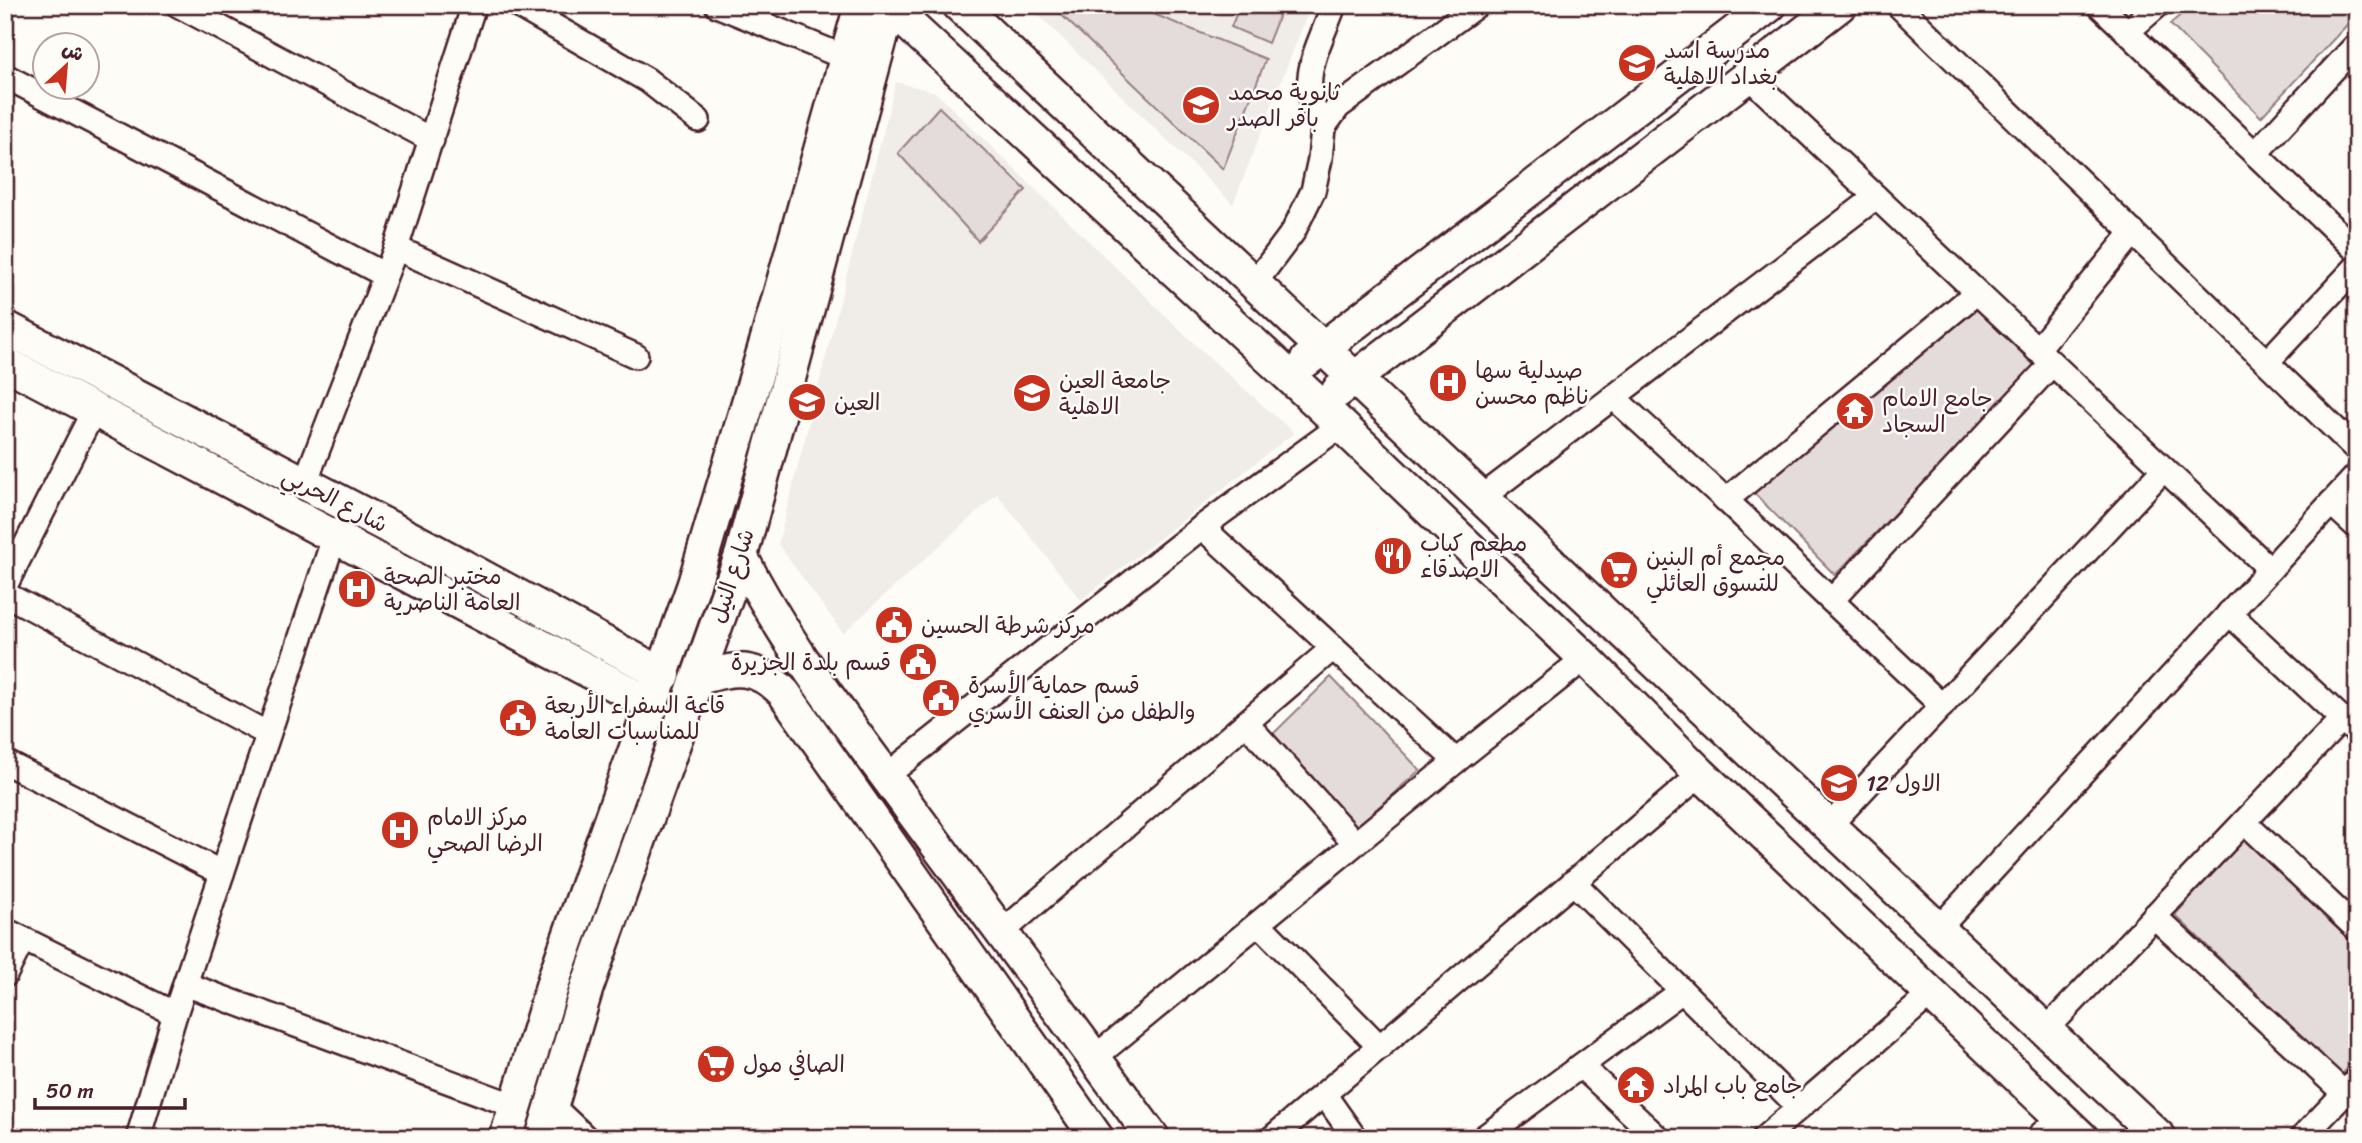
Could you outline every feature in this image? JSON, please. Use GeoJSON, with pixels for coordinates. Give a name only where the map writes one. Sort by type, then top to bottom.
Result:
{"type":"FeatureCollection","features":[{"type":"Feature","properties":{"kind":"main road"},"geometry":{"type":"LineString","coordinates":[[960,5],[2160,1138]]}},
{"type":"Feature","properties":{"kind":"main road"},"geometry":{"type":"LineString","coordinates":[[1288,375],[1770,5]]}},
{"type":"Feature","properties":{"kind":"main road"},"geometry":{"type":"LineString","coordinates":[[1330,415],[1354,379],[1840,5]]}},
{"type":"Feature","properties":{"kind":"main road"},"geometry":{"type":"LineString","coordinates":[[506,1138],[556,973],[664,675],[694,584],[759,365],[845,57],[880,6],[1288,375],[2071,1128]]}},
{"type":"Feature","properties":{"kind":"main road","name":"شارع النيل"},"geometry":{"type":"LineString","coordinates":[[542,1138],[587,988],[741,556],[880,6]]}},
{"type":"Feature","properties":{"kind":"main road","name":"شارع الحربي"},"geometry":{"type":"LineString","coordinates":[[5,327],[433,550],[664,675]]}},
{"type":"Feature","properties":{"kind":"main road","name":"شارع الحربي"},"geometry":{"type":"LineString","coordinates":[[5,363],[653,705]]}},
{"type":"Feature","properties":{"kind":"main road"},"geometry":{"type":"LineString","coordinates":[[741,556],[764,602],[886,776],[1153,1138]]}},
{"type":"Feature","properties":{"kind":"main road"},"geometry":{"type":"LineString","coordinates":[[616,685],[629,681],[633,676],[635,670],[631,658]]}},
{"type":"Feature","properties":{"kind":"main road"},"geometry":{"type":"LineString","coordinates":[[698,678],[742,669],[759,673],[784,693],[1097,1138]]}},
{"type":"Feature","properties":{"kind":"main road"},"geometry":{"type":"LineString","coordinates":[[556,973],[587,988]]}},
{"type":"Feature","properties":{"kind":"street"},"geometry":{"type":"LineString","coordinates":[[178,5],[432,140]]}},
{"type":"Feature","properties":{"kind":"street"},"geometry":{"type":"LineString","coordinates":[[304,485],[396,248],[474,5]]}},
{"type":"Feature","properties":{"kind":"street"},"geometry":{"type":"LineString","coordinates":[[517,5],[647,80],[698,120]]}},
{"type":"Feature","properties":{"kind":"street"},"geometry":{"type":"LineString","coordinates":[[717,5],[845,57]]}},
{"type":"Feature","properties":{"kind":"street"},"geometry":{"type":"LineString","coordinates":[[1323,128],[1313,111],[1308,87],[1309,74],[1334,5]]}},
{"type":"Feature","properties":{"kind":"street"},"geometry":{"type":"LineString","coordinates":[[1254,284],[1293,232],[1313,191],[1323,128],[1338,107],[1477,5]]}},
{"type":"Feature","properties":{"kind":"street"},"geometry":{"type":"LineString","coordinates":[[1898,5],[2357,450]]}},
{"type":"Feature","properties":{"kind":"street"},"geometry":{"type":"LineString","coordinates":[[2099,5],[2357,251]]}},
{"type":"Feature","properties":{"kind":"street"},"geometry":{"type":"LineString","coordinates":[[2127,32],[2158,5]]}},
{"type":"Feature","properties":{"kind":"street"},"geometry":{"type":"LineString","coordinates":[[2255,154],[2357,44]]}},
{"type":"Feature","properties":{"kind":"street"},"geometry":{"type":"LineString","coordinates":[[5,76],[385,275]]}},
{"type":"Feature","properties":{"kind":"street"},"geometry":{"type":"LineString","coordinates":[[1748,76],[2270,569]]}},
{"type":"Feature","properties":{"kind":"street"},"geometry":{"type":"LineString","coordinates":[[1481,498],[1876,197]]}},
{"type":"Feature","properties":{"kind":"street"},"geometry":{"type":"LineString","coordinates":[[1832,600],[2044,357],[2133,233]]}},
{"type":"Feature","properties":{"kind":"street"},"geometry":{"type":"LineString","coordinates":[[396,248],[636,356]]}},
{"type":"Feature","properties":{"kind":"street"},"geometry":{"type":"LineString","coordinates":[[2267,362],[2357,266]]}},
{"type":"Feature","properties":{"kind":"street"},"geometry":{"type":"LineString","coordinates":[[1726,500],[1976,293]]}},
{"type":"Feature","properties":{"kind":"street"},"geometry":{"type":"LineString","coordinates":[[1613,397],[1726,500],[1942,706]]}},
{"type":"Feature","properties":{"kind":"street"},"geometry":{"type":"LineString","coordinates":[[5,586],[94,410]]}},
{"type":"Feature","properties":{"kind":"street"},"geometry":{"type":"LineString","coordinates":[[886,776],[1202,527],[1330,415]]}},
{"type":"Feature","properties":{"kind":"street"},"geometry":{"type":"LineString","coordinates":[[1829,826],[2164,469]]}},
{"type":"Feature","properties":{"kind":"street"},"geometry":{"type":"LineString","coordinates":[[1938,929],[2357,475]]}},
{"type":"Feature","properties":{"kind":"street"},"geometry":{"type":"LineString","coordinates":[[2331,503],[2357,527]]}},
{"type":"Feature","properties":{"kind":"street"},"geometry":{"type":"LineString","coordinates":[[1202,527],[1456,761]]}},
{"type":"Feature","properties":{"kind":"street"},"geometry":{"type":"LineString","coordinates":[[138,1138],[175,1014],[334,538]]}},
{"type":"Feature","properties":{"kind":"street"},"geometry":{"type":"LineString","coordinates":[[5,594],[268,734]]}},
{"type":"Feature","properties":{"kind":"street"},"geometry":{"type":"LineString","coordinates":[[2046,1030],[2244,822],[2349,726],[2229,613]]}},
{"type":"Feature","properties":{"kind":"street"},"geometry":{"type":"LineString","coordinates":[[1001,933],[1333,648]]}},
{"type":"Feature","properties":{"kind":"street"},"geometry":{"type":"LineString","coordinates":[[1094,1058],[1585,658]]}},
{"type":"Feature","properties":{"kind":"street"},"geometry":{"type":"LineString","coordinates":[[1246,723],[1355,843]]}},
{"type":"Feature","properties":{"kind":"street"},"geometry":{"type":"LineString","coordinates":[[5,762],[222,873]]}},
{"type":"Feature","properties":{"kind":"street"},"geometry":{"type":"LineString","coordinates":[[1272,1138],[1701,774]]}},
{"type":"Feature","properties":{"kind":"street"},"geometry":{"type":"LineString","coordinates":[[2244,822],[2357,929]]}},
{"type":"Feature","properties":{"kind":"street"},"geometry":{"type":"LineString","coordinates":[[1573,882],[1798,1107]]}},
{"type":"Feature","properties":{"kind":"street"},"geometry":{"type":"LineString","coordinates":[[2154,916],[2351,1086],[2302,1138]]}},
{"type":"Feature","properties":{"kind":"street"},"geometry":{"type":"LineString","coordinates":[[1259,924],[1380,1047]]}},
{"type":"Feature","properties":{"kind":"street"},"geometry":{"type":"LineString","coordinates":[[5,975],[14,934],[175,1014]]}},
{"type":"Feature","properties":{"kind":"street"},"geometry":{"type":"LineString","coordinates":[[185,984],[515,1106]]}},
{"type":"Feature","properties":{"kind":"street"},"geometry":{"type":"LineString","coordinates":[[1483,1138],[1682,991]]}},
{"type":"Feature","properties":{"kind":"street"},"geometry":{"type":"LineString","coordinates":[[1764,1138],[1931,994]]}},
{"type":"Feature","properties":{"kind":"street"},"geometry":{"type":"LineString","coordinates":[[1581,1066],[1658,1138]]}},
{"type":"Feature","properties":{"kind":"street"},"geometry":{"type":"LineString","coordinates":[[1324,1094],[1355,1138]]}},
{"type":"Feature","properties":{"kind":"street"},"geometry":{"type":"LineString","coordinates":[[551,1105],[586,1138]]}},
{"type":"Feature","properties":{"kind":"street"},"geometry":{"type":"LineString","coordinates":[[2037,1138],[2071,1128]]}},
{"type":"Feature","properties":{"kind":"shaded area","name":"ثانوية محمد باقر الصدر"},"geometry":{"type":"Polygon","coordinates":[[[1028,5],[1311,5],[1233,204],[1028,5]]]}},
{"type":"Feature","properties":{"kind":"shaded area"},"geometry":{"type":"Polygon","coordinates":[[[1051,5],[1131,5],[1266,59],[1223,169],[1051,5]]]}},
{"type":"Feature","properties":{"kind":"shaded area"},"geometry":{"type":"Polygon","coordinates":[[[1240,5],[1283,5],[1268,43],[1231,27],[1240,5]]]}},
{"type":"Feature","properties":{"kind":"shaded area"},"geometry":{"type":"Polygon","coordinates":[[[2192,5],[2357,5],[2357,14],[2261,117],[2170,24],[2192,5]]]}},
{"type":"Feature","properties":{"kind":"shaded area","name":"جامعة العين الاهلية"},"geometry":{"type":"Polygon","coordinates":[[[896,82],[935,92],[1203,352],[1294,433],[1081,600],[997,494],[843,633],[778,544],[896,82]]]}},
{"type":"Feature","properties":{"kind":"shaded area"},"geometry":{"type":"Polygon","coordinates":[[[939,107],[1026,190],[978,241],[898,153],[939,107]]]}},
{"type":"Feature","properties":{"kind":"shaded area"},"geometry":{"type":"Polygon","coordinates":[[[1977,309],[2036,367],[1835,575],[1753,492],[1977,309]]]}},
{"type":"Feature","properties":{"kind":"shaded area"},"geometry":{"type":"Polygon","coordinates":[[[1331,677],[1420,770],[1354,829],[1270,737],[1331,677]]]}},
{"type":"Feature","properties":{"kind":"shaded area"},"geometry":{"type":"Polygon","coordinates":[[[2243,838],[2357,947],[2357,1059],[2341,1075],[2175,915],[2243,838]]]}},
{"type":"Feature","properties":{"kind":"place","name":"مدرسة اسد بغداد الاهلية"},"geometry":{"type":"Point","coordinates":[1637,63]}},
{"type":"Feature","properties":{"kind":"place","name":"ثانوية محمد باقر الصدر"},"geometry":{"type":"Point","coordinates":[1201,105]}},
{"type":"Feature","properties":{"kind":"place","name":"صيدلية سها ناظم محسن"},"geometry":{"type":"Point","coordinates":[1448,383]}},
{"type":"Feature","properties":{"kind":"place","name":"جامعة العين الاهلية"},"geometry":{"type":"Point","coordinates":[1032,393]}},
{"type":"Feature","properties":{"kind":"place","name":"العين"},"geometry":{"type":"Point","coordinates":[807,402]}},
{"type":"Feature","properties":{"kind":"place","name":"جامع الامام السجاد"},"geometry":{"type":"Point","coordinates":[1855,411]}},
{"type":"Feature","properties":{"kind":"place","name":"مطعم كباب الاصدقاء"},"geometry":{"type":"Point","coordinates":[1393,556]}},
{"type":"Feature","properties":{"kind":"place","name":"مجمع أم البنين للتسوق العائلي"},"geometry":{"type":"Point","coordinates":[1619,570]}},
{"type":"Feature","properties":{"kind":"place","name":"مختبر الصحة العامة الناصرية"},"geometry":{"type":"Point","coordinates":[357,589]}},
{"type":"Feature","properties":{"kind":"place","name":"مركز شرطة الحسين"},"geometry":{"type":"Point","coordinates":[894,625]}},
{"type":"Feature","properties":{"kind":"place","name":"قسم بلدة الجزيرة"},"geometry":{"type":"Point","coordinates":[918,662]}},
{"type":"Feature","properties":{"kind":"place","name":"قسم حماية الأسرة والطفل من العنف الأسري"},"geometry":{"type":"Point","coordinates":[941,698]}},
{"type":"Feature","properties":{"kind":"place","name":"قاعة السفراء الأربعة للمناسبات العامة"},"geometry":{"type":"Point","coordinates":[518,718]}},
{"type":"Feature","properties":{"kind":"place","name":"الاول 12"},"geometry":{"type":"Point","coordinates":[1839,783]}},
{"type":"Feature","properties":{"kind":"place","name":"مركز الامام الرضا الصحي"},"geometry":{"type":"Point","coordinates":[400,830]}},
{"type":"Feature","properties":{"kind":"place","name":"الصافي مول"},"geometry":{"type":"Point","coordinates":[716,1064]}},
{"type":"Feature","properties":{"kind":"place","name":"جامع باب المراد"},"geometry":{"type":"Point","coordinates":[1636,1085]}}]}
